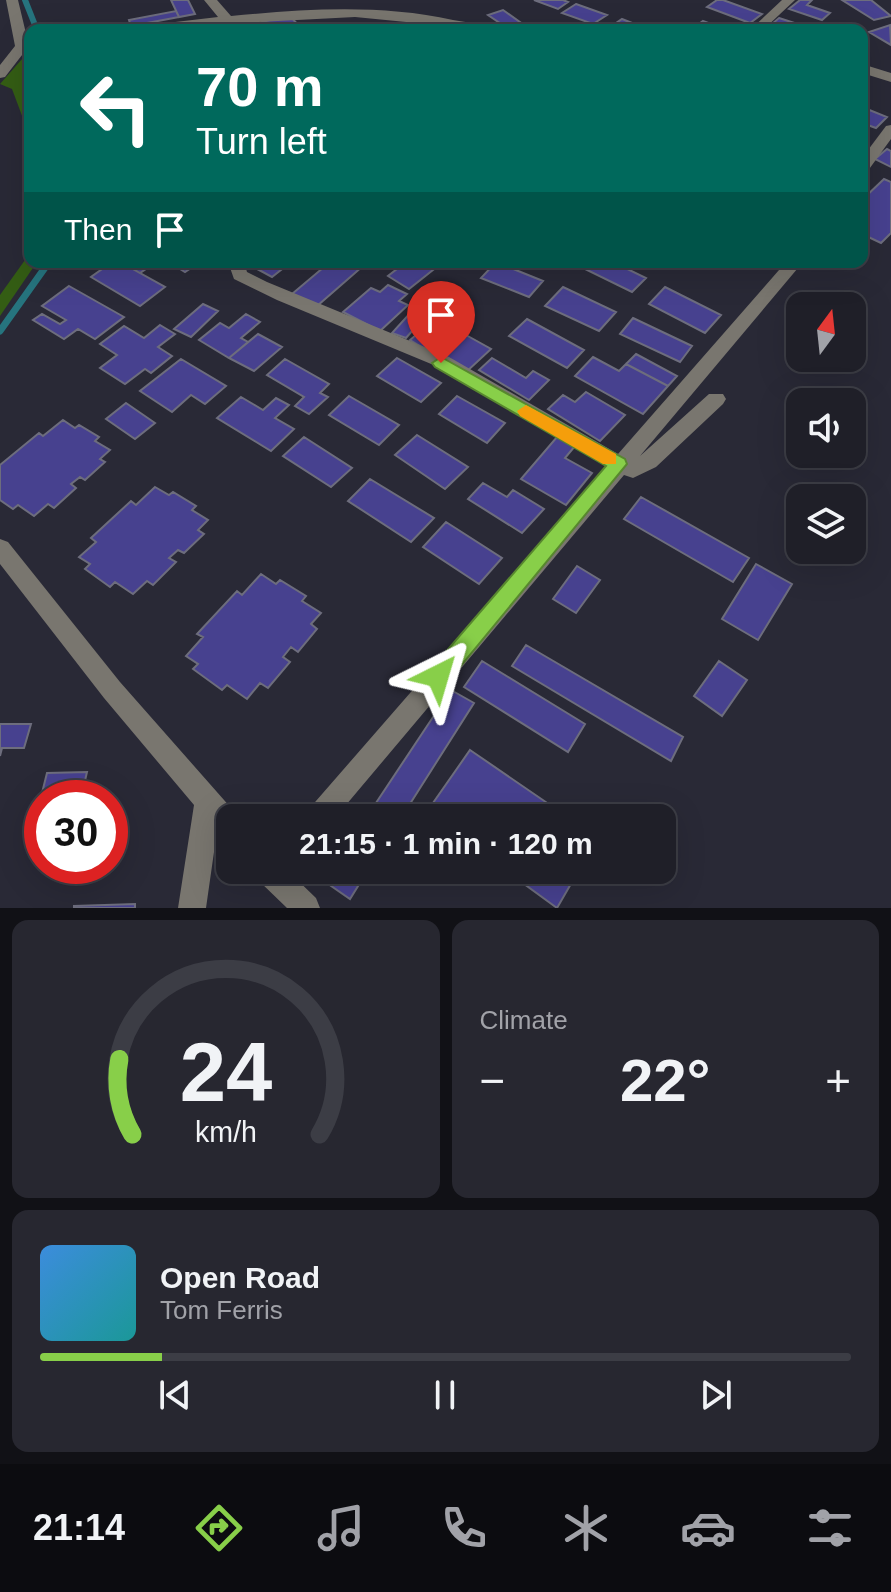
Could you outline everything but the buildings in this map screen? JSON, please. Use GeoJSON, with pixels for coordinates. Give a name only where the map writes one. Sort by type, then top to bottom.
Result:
{"type":"FeatureCollection","features":[{"type":"Feature","properties":{"kind":"street"},"geometry":{"type":"LineString","coordinates":[[12,0],[24,39]]}},
{"type":"Feature","properties":{"kind":"street"},"geometry":{"type":"LineString","coordinates":[[210,0],[231,24]]}},
{"type":"Feature","properties":{"kind":"street"},"geometry":{"type":"LineString","coordinates":[[763,24],[789,0]]}},
{"type":"Feature","properties":{"kind":"street"},"geometry":{"type":"LineString","coordinates":[[241,24],[367,10],[408,13],[456,24]]}},
{"type":"Feature","properties":{"kind":"street"},"geometry":{"type":"LineString","coordinates":[[0,74],[24,48]]}},
{"type":"Feature","properties":{"kind":"street"},"geometry":{"type":"LineString","coordinates":[[868,70],[891,78]]}},
{"type":"Feature","properties":{"kind":"street"},"geometry":{"type":"LineString","coordinates":[[868,169],[891,129]]}},
{"type":"Feature","properties":{"kind":"street"},"geometry":{"type":"LineString","coordinates":[[238,268],[240,275],[252,282],[321,315],[415,348],[633,470],[649,461],[716,399]]}},
{"type":"Feature","properties":{"kind":"street"},"geometry":{"type":"LineString","coordinates":[[330,804],[618,464],[790,268]]}},
{"type":"Feature","properties":{"kind":"street"},"geometry":{"type":"LineString","coordinates":[[0,548],[112,690],[216,810]]}},
{"type":"Feature","properties":{"kind":"street"},"geometry":{"type":"LineString","coordinates":[[192,908],[208,801]]}},
{"type":"Feature","properties":{"kind":"street"},"geometry":{"type":"LineString","coordinates":[[283,884],[306,908]]}},
{"type":"Feature","properties":{"kind":"green space"},"geometry":{"type":"Polygon","coordinates":[[[24,57],[24,121],[12,89],[0,84],[24,57]]]}},
{"type":"Feature","properties":{"kind":"green space"},"geometry":{"type":"Polygon","coordinates":[[[24,261],[24,268],[33,268],[0,316],[0,295],[24,261]]]}},
{"type":"Feature","properties":{"kind":"waterway"},"geometry":{"type":"LineString","coordinates":[[25,0],[35,24]]}},
{"type":"Feature","properties":{"kind":"waterway"},"geometry":{"type":"LineString","coordinates":[[0,331],[45,268]]}},
{"type":"Feature","properties":{"kind":"slow traffic"},"geometry":{"type":"LineString","coordinates":[[526,411],[610,459]]}},
{"type":"Feature","properties":{"kind":"route"},"geometry":{"type":"LineString","coordinates":[[438,676],[618,464],[441,363]]}}]}
